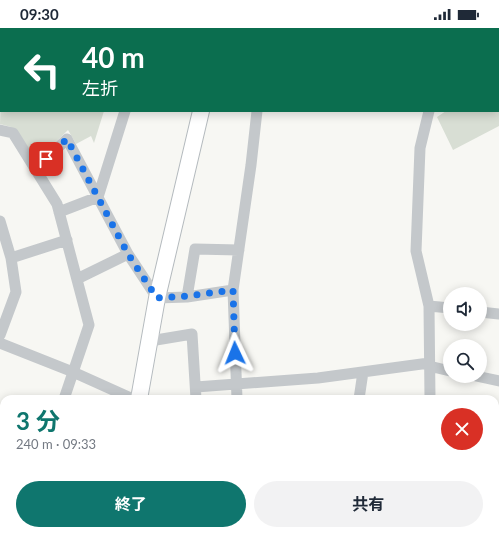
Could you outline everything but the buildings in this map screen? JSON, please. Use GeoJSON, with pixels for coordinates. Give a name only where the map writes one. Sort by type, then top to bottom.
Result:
{"type":"FeatureCollection","features":[{"type":"Feature","properties":{"kind":"street"},"geometry":{"type":"LineString","coordinates":[[98,197],[125,112]]}},
{"type":"Feature","properties":{"kind":"street"},"geometry":{"type":"LineString","coordinates":[[140,395],[157,298],[201,112]]}},
{"type":"Feature","properties":{"kind":"street"},"geometry":{"type":"LineString","coordinates":[[237,395],[233,290],[251,165],[257,112]]}},
{"type":"Feature","properties":{"kind":"street"},"geometry":{"type":"LineString","coordinates":[[428,114],[420,148],[416,251],[428,306],[430,395]]}},
{"type":"Feature","properties":{"kind":"street"},"geometry":{"type":"LineString","coordinates":[[0,130],[13,134],[57,204],[89,325],[65,395]]}},
{"type":"Feature","properties":{"kind":"street"},"geometry":{"type":"LineString","coordinates":[[35,169],[67,139],[128,254],[157,298]]}},
{"type":"Feature","properties":{"kind":"street"},"geometry":{"type":"LineString","coordinates":[[59,212],[98,197]]}},
{"type":"Feature","properties":{"kind":"street"},"geometry":{"type":"LineString","coordinates":[[0,220],[11,258],[16,292],[0,335]]}},
{"type":"Feature","properties":{"kind":"street"},"geometry":{"type":"LineString","coordinates":[[11,258],[66,240]]}},
{"type":"Feature","properties":{"kind":"street"},"geometry":{"type":"LineString","coordinates":[[187,296],[195,250],[239,250]]}},
{"type":"Feature","properties":{"kind":"street"},"geometry":{"type":"LineString","coordinates":[[77,279],[128,254]]}},
{"type":"Feature","properties":{"kind":"street"},"geometry":{"type":"LineString","coordinates":[[157,298],[233,290]]}},
{"type":"Feature","properties":{"kind":"street"},"geometry":{"type":"LineString","coordinates":[[428,306],[443,307]]}},
{"type":"Feature","properties":{"kind":"street"},"geometry":{"type":"LineString","coordinates":[[487,313],[499,314]]}},
{"type":"Feature","properties":{"kind":"street"},"geometry":{"type":"LineString","coordinates":[[150,341],[192,334],[196,395]]}},
{"type":"Feature","properties":{"kind":"street"},"geometry":{"type":"LineString","coordinates":[[0,343],[73,372],[124,395]]}},
{"type":"Feature","properties":{"kind":"street"},"geometry":{"type":"LineString","coordinates":[[196,387],[318,378],[429,365],[443,369]]}},
{"type":"Feature","properties":{"kind":"street"},"geometry":{"type":"LineString","coordinates":[[360,395],[363,372]]}},
{"type":"Feature","properties":{"kind":"street"},"geometry":{"type":"LineString","coordinates":[[487,378],[499,381]]}},
{"type":"Feature","properties":{"kind":"shaded area"},"geometry":{"type":"Polygon","coordinates":[[[0,112],[104,112],[94,143],[91,136],[76,144],[68,130],[35,162],[11,127],[0,124],[0,112]]]}},
{"type":"Feature","properties":{"kind":"shaded area"},"geometry":{"type":"Polygon","coordinates":[[[444,112],[499,112],[499,126],[453,150],[437,117],[444,112]]]}},
{"type":"Feature","properties":{"kind":"route"},"geometry":{"type":"LineString","coordinates":[[46,159],[67,139],[128,254],[157,298],[233,290],[235,353]]}}]}
